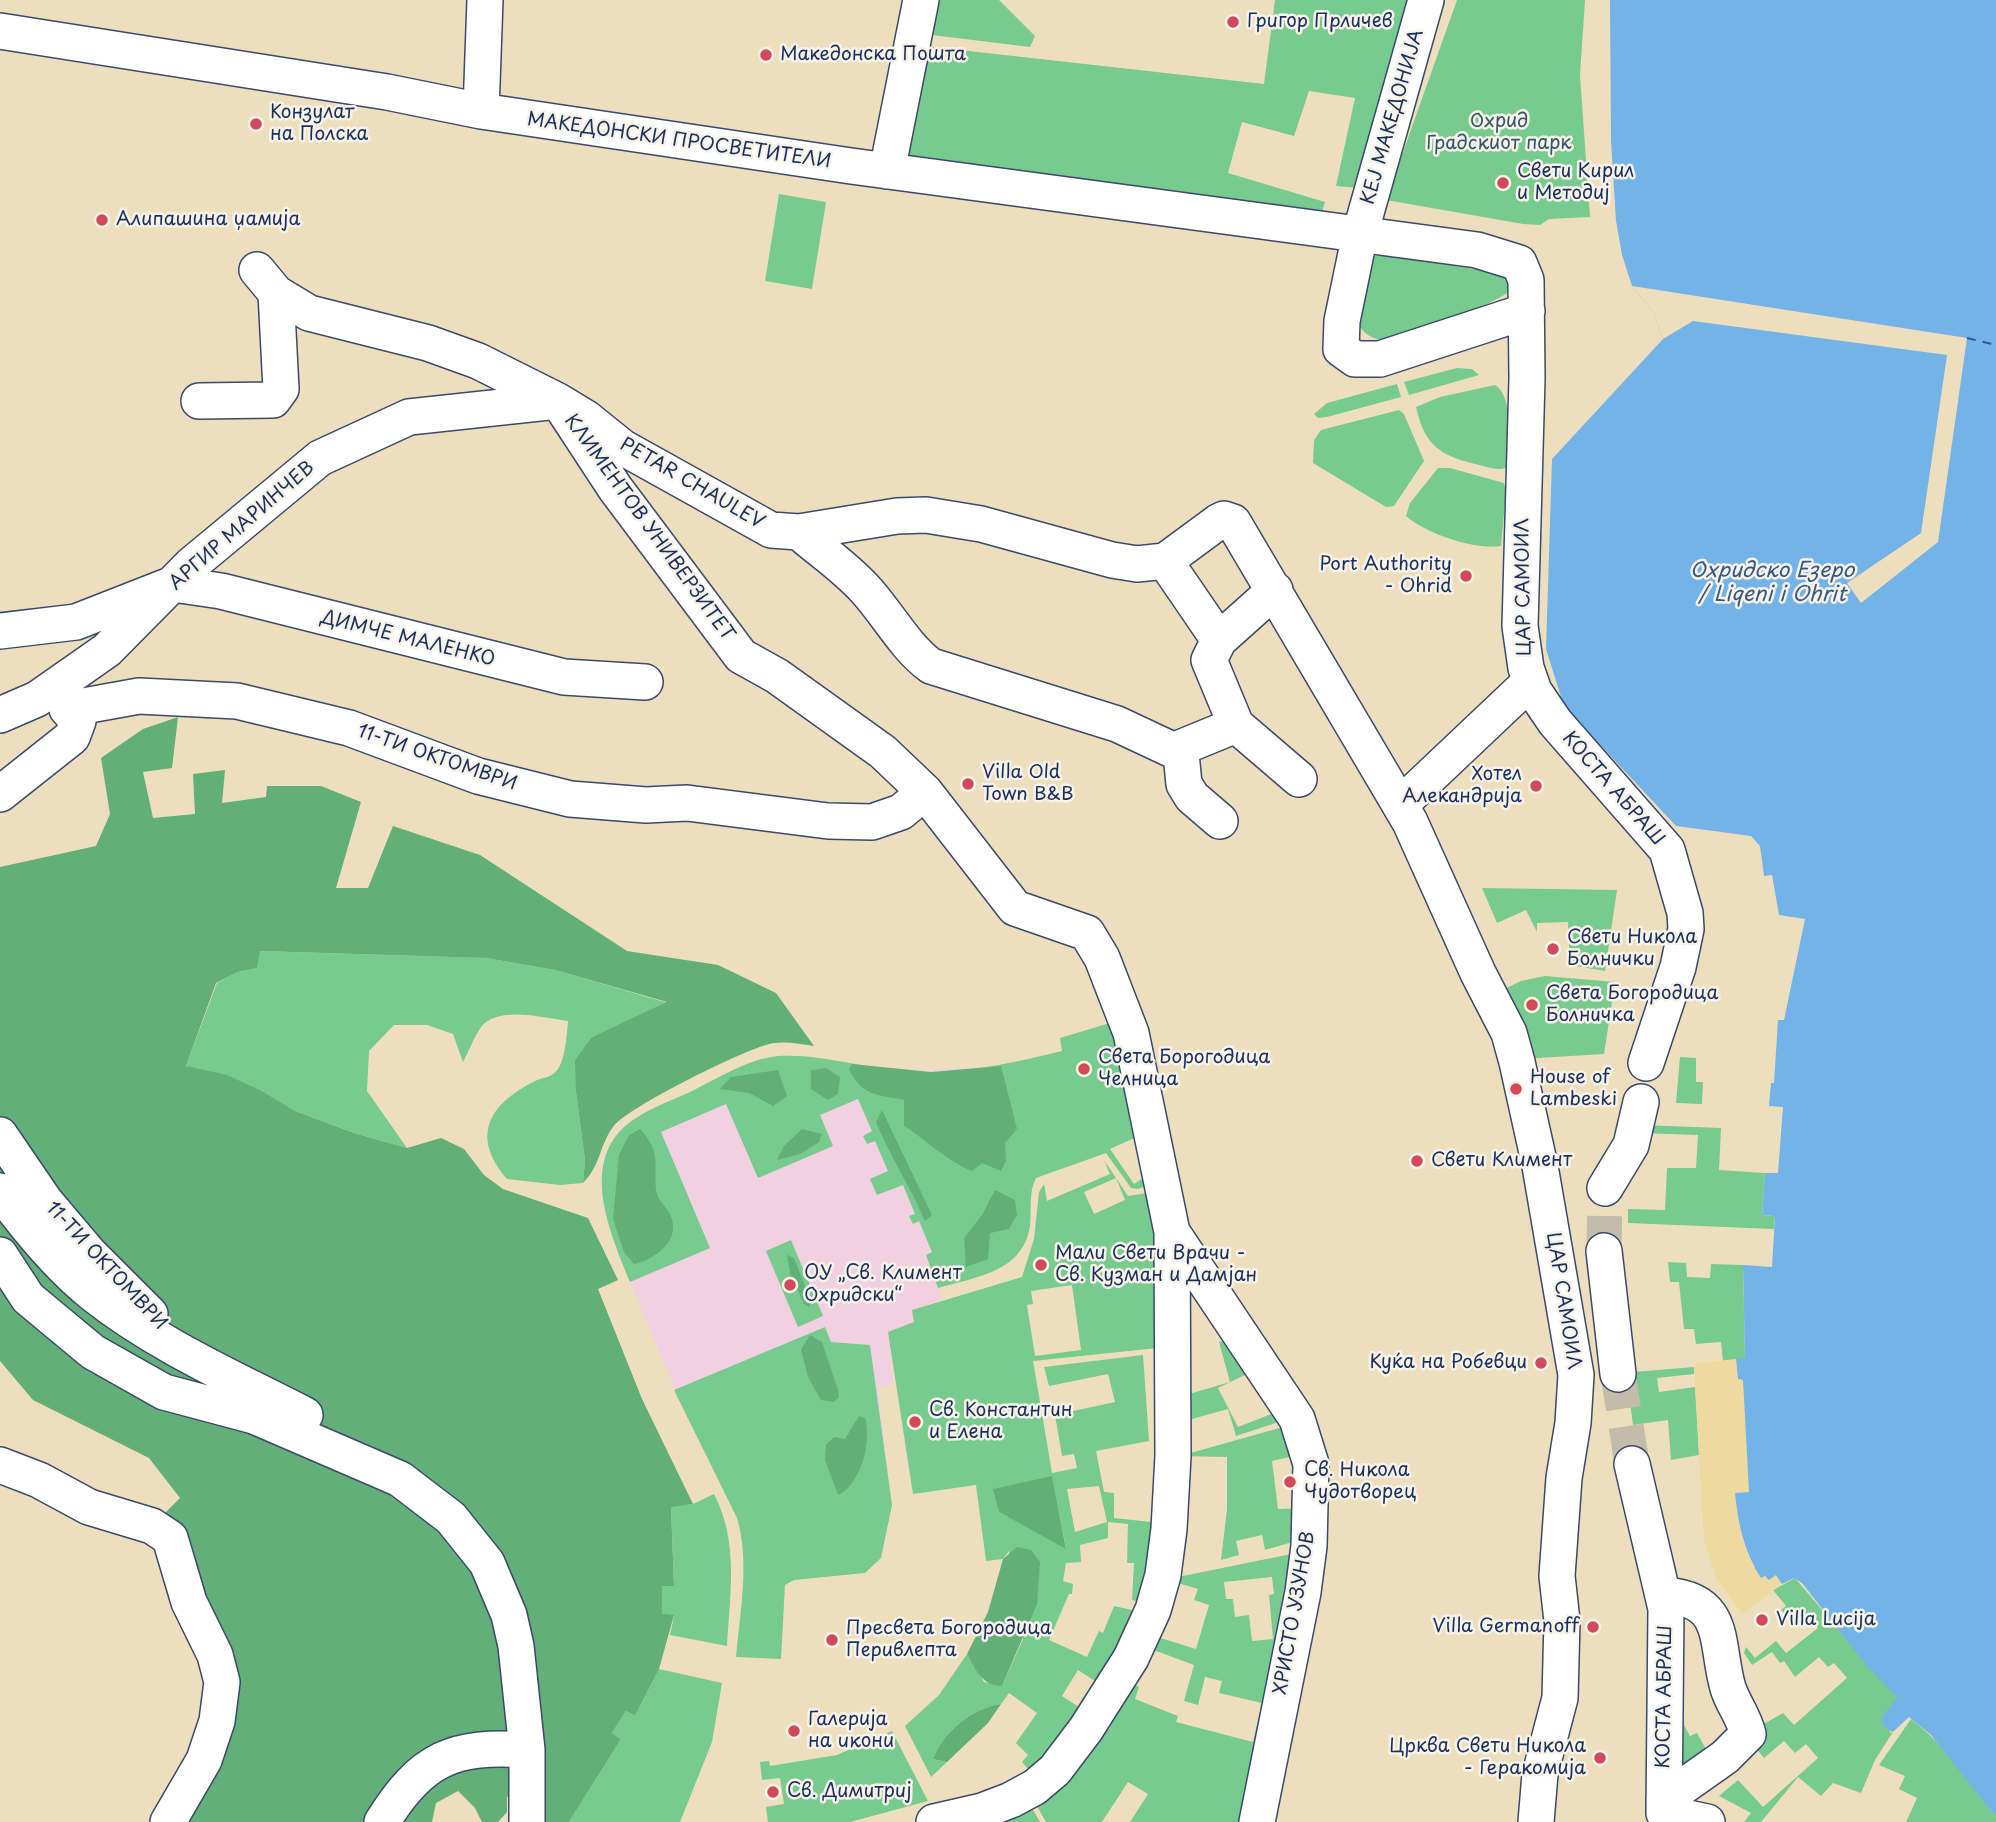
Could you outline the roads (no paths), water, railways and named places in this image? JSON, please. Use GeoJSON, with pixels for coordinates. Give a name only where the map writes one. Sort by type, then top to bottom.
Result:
{"type":"FeatureCollection","features":[{"type":"Feature","properties":{"kind":"street"},"geometry":{"type":"LineString","coordinates":[[481,111],[485,0]]}},
{"type":"Feature","properties":{"kind":"street"},"geometry":{"type":"LineString","coordinates":[[887,170],[921,0]]}},
{"type":"Feature","properties":{"kind":"street","name":"КЕЈ МАКЕДОНИЈА"},"geometry":{"type":"LineString","coordinates":[[1360,234],[1395,99],[1426,0]]}},
{"type":"Feature","properties":{"kind":"street","name":"МАКЕДОНСКИ ПРОСВЕТИТЕЛИ"},"geometry":{"type":"LineString","coordinates":[[0,31],[387,92],[481,111],[887,170],[1477,250],[1519,263],[1526,275],[1527,311]]}},
{"type":"Feature","properties":{"kind":"street"},"geometry":{"type":"LineString","coordinates":[[1360,234],[1340,331],[1341,349],[1346,356],[1365,361],[1391,356],[1527,311]]}},
{"type":"Feature","properties":{"kind":"street","name":"КЛИМЕНТОВ УНИВЕРЗИТЕТ"},"geometry":{"type":"LineString","coordinates":[[199,401],[273,400],[281,389],[266,281],[292,304],[328,319],[428,343],[478,361],[558,401],[615,488],[741,656],[777,676],[883,752],[925,792],[1015,908],[1087,933],[1102,958],[1131,1033],[1172,1232],[1171,1497],[1163,1575],[1153,1610],[1116,1684],[1050,1775],[1026,1793],[998,1806],[934,1822]]}},
{"type":"Feature","properties":{"kind":"street","name":"ЦАР САМОИЛ"},"geometry":{"type":"LineString","coordinates":[[1400,805],[1530,682],[1523,657],[1520,626],[1527,311]]}},
{"type":"Feature","properties":{"kind":"street","name":"PETAR CHAULEV"},"geometry":{"type":"LineString","coordinates":[[558,401],[586,418],[622,447],[771,530],[799,532],[897,516],[926,515],[981,524],[1112,560],[1137,564],[1165,561]]}},
{"type":"Feature","properties":{"kind":"street","name":"АРГИР МАРИНЧЕВ"},"geometry":{"type":"LineString","coordinates":[[7,712],[37,699],[107,650],[191,565],[320,458],[409,416],[558,401]]}},
{"type":"Feature","properties":{"kind":"street","name":"ЦАР САМОИЛ"},"geometry":{"type":"LineString","coordinates":[[1165,561],[1218,522],[1227,520],[1236,525],[1400,805],[1512,1041],[1540,1166],[1576,1375],[1573,1423],[1564,1478],[1558,1563],[1562,1620],[1560,1698],[1540,1774],[1536,1822]]}},
{"type":"Feature","properties":{"kind":"street"},"geometry":{"type":"LineString","coordinates":[[799,532],[844,568],[885,612],[917,656],[931,666],[1117,724],[1175,750],[1181,754],[1184,784],[1192,797],[1220,821]]}},
{"type":"Feature","properties":{"kind":"street"},"geometry":{"type":"LineString","coordinates":[[1165,561],[1219,639]]}},
{"type":"Feature","properties":{"kind":"street"},"geometry":{"type":"LineString","coordinates":[[0,631],[76,622],[173,584]]}},
{"type":"Feature","properties":{"kind":"street","name":"ДИМЧЕ МАЛЕНКО"},"geometry":{"type":"LineString","coordinates":[[173,584],[220,591],[564,677],[645,682]]}},
{"type":"Feature","properties":{"kind":"street"},"geometry":{"type":"LineString","coordinates":[[1275,590],[1219,639],[1209,660],[1236,725],[1299,779]]}},
{"type":"Feature","properties":{"kind":"street","name":"КОСТА АБРАШ"},"geometry":{"type":"LineString","coordinates":[[1530,682],[1555,722],[1644,822],[1672,860],[1686,929],[1678,967],[1646,1063]]}},
{"type":"Feature","properties":{"kind":"street","name":"11-ТИ ОКТОМВРИ"},"geometry":{"type":"LineString","coordinates":[[7,712],[46,706],[67,709],[139,696],[237,701],[349,728],[478,776],[570,799],[646,805],[708,805],[828,821],[872,822],[901,812],[925,792]]}},
{"type":"Feature","properties":{"kind":"street"},"geometry":{"type":"LineString","coordinates":[[0,794],[72,737],[78,721],[67,709]]}},
{"type":"Feature","properties":{"kind":"street"},"geometry":{"type":"LineString","coordinates":[[1175,750],[1236,725]]}},
{"type":"Feature","properties":{"kind":"street"},"geometry":{"type":"LineString","coordinates":[[1605,1188],[1631,1144],[1641,1102]]}},
{"type":"Feature","properties":{"kind":"street","name":"11-ТИ ОКТОМВРИ"},"geometry":{"type":"LineString","coordinates":[[0,1135],[45,1202],[89,1253],[193,1358]]}},
{"type":"Feature","properties":{"kind":"street"},"geometry":{"type":"LineString","coordinates":[[0,1191],[53,1257],[93,1294],[193,1358],[387,1453],[400,1479]]}},
{"type":"Feature","properties":{"kind":"street","name":"ХРИСТО УЗУНОВ"},"geometry":{"type":"LineString","coordinates":[[1172,1232],[1297,1419],[1311,1464],[1311,1514],[1306,1569],[1257,1822]]}},
{"type":"Feature","properties":{"kind":"street"},"geometry":{"type":"LineString","coordinates":[[1604,1251],[1618,1374]]}},
{"type":"Feature","properties":{"kind":"street"},"geometry":{"type":"LineString","coordinates":[[0,1255],[28,1298],[93,1352],[164,1392],[254,1416],[400,1479],[450,1518],[472,1542],[494,1575],[513,1629],[527,1750],[527,1822]]}},
{"type":"Feature","properties":{"kind":"street","name":"КОСТА АБРАШ"},"geometry":{"type":"LineString","coordinates":[[1632,1464],[1665,1595],[1660,1811]]}},
{"type":"Feature","properties":{"kind":"street"},"geometry":{"type":"LineString","coordinates":[[0,1465],[39,1480],[89,1507],[152,1526],[170,1538],[189,1602],[215,1655],[222,1682],[217,1721],[204,1760],[168,1822]]}},
{"type":"Feature","properties":{"kind":"street","name":"КОСТА АБРАШ"},"geometry":{"type":"LineString","coordinates":[[1660,1811],[1725,1757],[1748,1734],[1728,1688],[1717,1625],[1694,1601],[1665,1595]]}},
{"type":"Feature","properties":{"kind":"street"},"geometry":{"type":"LineString","coordinates":[[382,1822],[412,1780],[438,1760],[487,1747],[527,1750]]}},
{"type":"Feature","properties":{"kind":"street"},"geometry":{"type":"LineString","coordinates":[[1660,1811],[1707,1822]]}},
{"type":"Feature","properties":{"kind":"water","name":"Охридско Езеро / Liqeni i Ohrit"},"geometry":{"type":"Polygon","coordinates":[[[1610,0],[1996,0],[1996,1817],[1931,1735],[1909,1717],[1893,1732],[1885,1728],[1881,1718],[1897,1698],[1866,1665],[1802,1583],[1794,1578],[1782,1584],[1776,1575],[1769,1580],[1765,1576],[1761,1578],[1750,1558],[1740,1527],[1735,1493],[1749,1492],[1743,1380],[1738,1379],[1736,1359],[1745,1358],[1743,1265],[1772,1267],[1775,1216],[1762,1215],[1765,1173],[1778,1173],[1783,1107],[1769,1106],[1771,1083],[1774,1083],[1778,1020],[1784,1020],[1805,919],[1779,915],[1772,875],[1764,876],[1760,846],[1751,836],[1676,826],[1576,719],[1562,700],[1546,649],[1552,459],[1663,339],[1654,313],[1632,286],[1622,255],[1616,221],[1611,141],[1610,0]]]}},
{"type":"Feature","properties":{"kind":"tunnel"},"geometry":{"type":"LineString","coordinates":[[1604,1251],[1605,1188]]}},
{"type":"Feature","properties":{"kind":"tunnel"},"geometry":{"type":"LineString","coordinates":[[1618,1374],[1632,1464]]}},
{"type":"Feature","properties":{"kind":"place","name":"Григор Прличев"},"geometry":{"type":"Point","coordinates":[1233,22]}},
{"type":"Feature","properties":{"kind":"place","name":"Македонска Пошта"},"geometry":{"type":"Point","coordinates":[766,55]}},
{"type":"Feature","properties":{"kind":"place","name":"Конзулат на Полска"},"geometry":{"type":"Point","coordinates":[256,124]}},
{"type":"Feature","properties":{"kind":"place","name":"Свети Кирил и Методиј"},"geometry":{"type":"Point","coordinates":[1503,183]}},
{"type":"Feature","properties":{"kind":"place","name":"Алипашина џамија"},"geometry":{"type":"Point","coordinates":[102,220]}},
{"type":"Feature","properties":{"kind":"place","name":"Port Authority - Ohrid"},"geometry":{"type":"Point","coordinates":[1466,576]}},
{"type":"Feature","properties":{"kind":"place","name":"Villa Old Town B&B"},"geometry":{"type":"Point","coordinates":[968,784]}},
{"type":"Feature","properties":{"kind":"place","name":"Хотел Алекандрија"},"geometry":{"type":"Point","coordinates":[1536,786]}},
{"type":"Feature","properties":{"kind":"place","name":"Свети Никола Болнички"},"geometry":{"type":"Point","coordinates":[1553,949]}},
{"type":"Feature","properties":{"kind":"place","name":"Света Богородица Болничка"},"geometry":{"type":"Point","coordinates":[1532,1005]}},
{"type":"Feature","properties":{"kind":"place","name":"Света Борогодица Челница"},"geometry":{"type":"Point","coordinates":[1084,1069]}},
{"type":"Feature","properties":{"kind":"place","name":"House of Lambeski"},"geometry":{"type":"Point","coordinates":[1516,1089]}},
{"type":"Feature","properties":{"kind":"place","name":"Свети Климент"},"geometry":{"type":"Point","coordinates":[1417,1161]}},
{"type":"Feature","properties":{"kind":"place","name":"Мали Свети Врачи - Св. Кузман и Дамјан"},"geometry":{"type":"Point","coordinates":[1041,1265]}},
{"type":"Feature","properties":{"kind":"place","name":"ОУ „Св. Климент Охридски“"},"geometry":{"type":"Point","coordinates":[790,1285]}},
{"type":"Feature","properties":{"kind":"place","name":"Куќа на Робевци"},"geometry":{"type":"Point","coordinates":[1541,1363]}},
{"type":"Feature","properties":{"kind":"place","name":"Св. Константин и Елена"},"geometry":{"type":"Point","coordinates":[915,1422]}},
{"type":"Feature","properties":{"kind":"place","name":"Св. Никола Чудотворец"},"geometry":{"type":"Point","coordinates":[1290,1482]}},
{"type":"Feature","properties":{"kind":"place","name":"Villa Lucija"},"geometry":{"type":"Point","coordinates":[1762,1620]}},
{"type":"Feature","properties":{"kind":"place","name":"Villa Germanoff"},"geometry":{"type":"Point","coordinates":[1593,1627]}},
{"type":"Feature","properties":{"kind":"place","name":"Пресвета Богородица Перивлепта"},"geometry":{"type":"Point","coordinates":[832,1640]}},
{"type":"Feature","properties":{"kind":"place","name":"Галерија на икони"},"geometry":{"type":"Point","coordinates":[794,1731]}},
{"type":"Feature","properties":{"kind":"place","name":"Црква Свети Никола - Геракомија"},"geometry":{"type":"Point","coordinates":[1600,1758]}},
{"type":"Feature","properties":{"kind":"place","name":"Св. Димитриј"},"geometry":{"type":"Point","coordinates":[773,1792]}},
{"type":"Feature","properties":{"kind":"park label","name":"Охрид Градскиот парк"},"geometry":{"type":"Point","coordinates":[1499,133]}}]}
